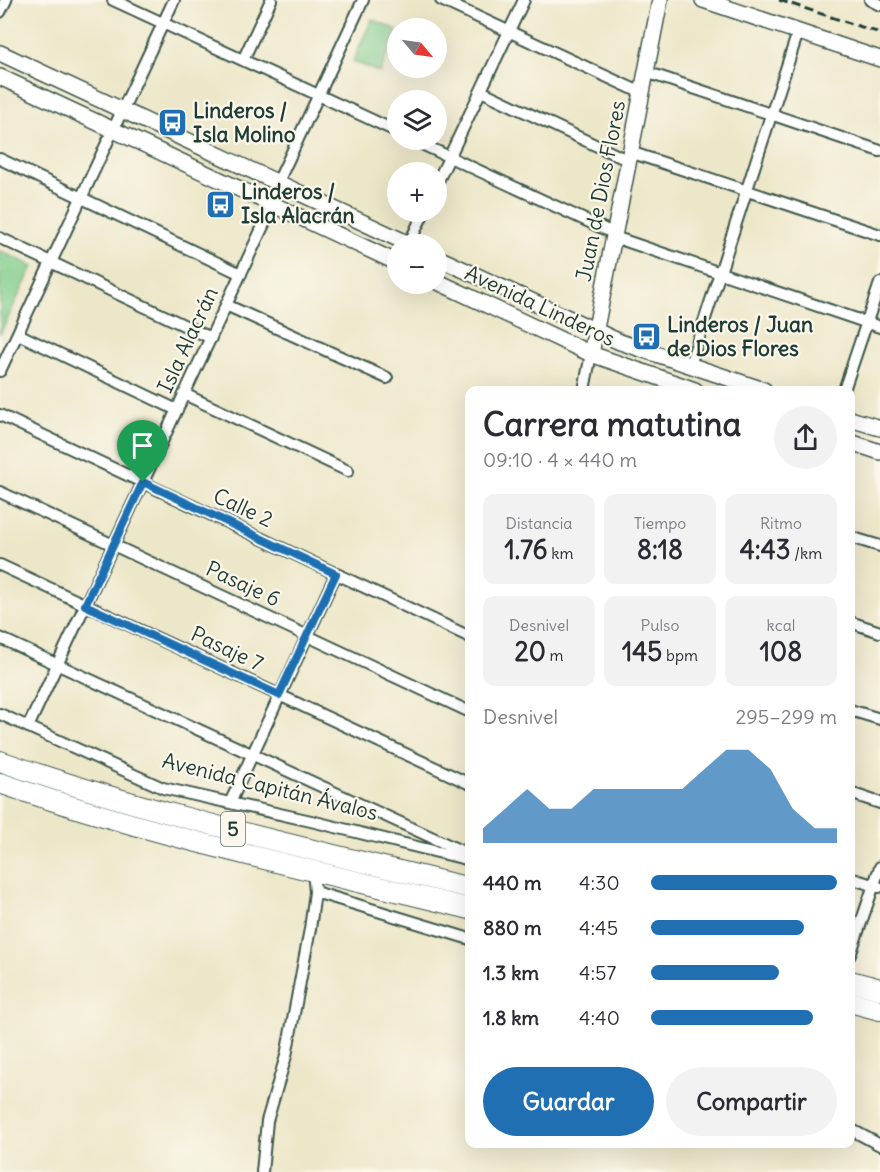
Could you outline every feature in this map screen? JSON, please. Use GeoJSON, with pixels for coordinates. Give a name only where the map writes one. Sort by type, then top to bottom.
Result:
{"type":"FeatureCollection","features":[{"type":"Feature","properties":{"kind":"highway","name":"5"},"geometry":{"type":"LineString","coordinates":[[0,760],[141,806],[465,887]]}},
{"type":"Feature","properties":{"kind":"highway","name":"5"},"geometry":{"type":"LineString","coordinates":[[0,783],[134,826],[465,908]]}},
{"type":"Feature","properties":{"kind":"highway"},"geometry":{"type":"LineString","coordinates":[[855,982],[880,989]]}},
{"type":"Feature","properties":{"kind":"highway"},"geometry":{"type":"LineString","coordinates":[[855,1003],[880,1010]]}},
{"type":"Feature","properties":{"kind":"street"},"geometry":{"type":"LineString","coordinates":[[0,12],[6,0]]}},
{"type":"Feature","properties":{"kind":"street"},"geometry":{"type":"LineString","coordinates":[[113,0],[387,127]]}},
{"type":"Feature","properties":{"kind":"street"},"geometry":{"type":"LineString","coordinates":[[0,371],[174,0]]}},
{"type":"Feature","properties":{"kind":"street"},"geometry":{"type":"LineString","coordinates":[[243,60],[272,0]]}},
{"type":"Feature","properties":{"kind":"street","name":"Isla Alacrán"},"geometry":{"type":"LineString","coordinates":[[28,727],[273,205],[278,184],[363,0]]}},
{"type":"Feature","properties":{"kind":"street"},"geometry":{"type":"LineString","coordinates":[[441,0],[642,93]]}},
{"type":"Feature","properties":{"kind":"street"},"geometry":{"type":"LineString","coordinates":[[447,163],[524,0]]}},
{"type":"Feature","properties":{"kind":"street","name":"Juan de Dios Flores"},"geometry":{"type":"LineString","coordinates":[[585,386],[660,0]]}},
{"type":"Feature","properties":{"kind":"street"},"geometry":{"type":"LineString","coordinates":[[703,0],[880,59]]}},
{"type":"Feature","properties":{"kind":"street"},"geometry":{"type":"LineString","coordinates":[[690,365],[798,32]]}},
{"type":"Feature","properties":{"kind":"street"},"geometry":{"type":"LineString","coordinates":[[0,53],[387,234]]}},
{"type":"Feature","properties":{"kind":"street"},"geometry":{"type":"LineString","coordinates":[[646,72],[880,150]]}},
{"type":"Feature","properties":{"kind":"street"},"geometry":{"type":"LineString","coordinates":[[0,77],[387,258]]}},
{"type":"Feature","properties":{"kind":"street"},"geometry":{"type":"LineString","coordinates":[[481,91],[630,156],[747,190],[880,235]]}},
{"type":"Feature","properties":{"kind":"street"},"geometry":{"type":"LineString","coordinates":[[434,150],[614,236],[880,327]]}},
{"type":"Feature","properties":{"kind":"street"},"geometry":{"type":"LineString","coordinates":[[0,159],[241,274]]}},
{"type":"Feature","properties":{"kind":"street"},"geometry":{"type":"LineString","coordinates":[[0,238],[211,338]]}},
{"type":"Feature","properties":{"kind":"street","name":"Avenida Linderos"},"geometry":{"type":"LineString","coordinates":[[447,262],[596,332],[752,386]]}},
{"type":"Feature","properties":{"kind":"street"},"geometry":{"type":"LineString","coordinates":[[845,386],[880,283]]}},
{"type":"Feature","properties":{"kind":"street","name":"Avenida Linderos"},"geometry":{"type":"LineString","coordinates":[[447,286],[591,354],[683,386]]}},
{"type":"Feature","properties":{"kind":"street"},"geometry":{"type":"LineString","coordinates":[[226,304],[387,378]]}},
{"type":"Feature","properties":{"kind":"street"},"geometry":{"type":"LineString","coordinates":[[18,334],[177,410]]}},
{"type":"Feature","properties":{"kind":"street"},"geometry":{"type":"LineString","coordinates":[[184,394],[348,471]]}},
{"type":"Feature","properties":{"kind":"street","name":"Calle 2"},"geometry":{"type":"LineString","coordinates":[[0,415],[465,635]]}},
{"type":"Feature","properties":{"kind":"street"},"geometry":{"type":"LineString","coordinates":[[855,420],[880,428]]}},
{"type":"Feature","properties":{"kind":"street"},"geometry":{"type":"LineString","coordinates":[[855,444],[880,452]]}},
{"type":"Feature","properties":{"kind":"street","name":"Pasaje 6"},"geometry":{"type":"LineString","coordinates":[[0,492],[465,710]]}},
{"type":"Feature","properties":{"kind":"street"},"geometry":{"type":"LineString","coordinates":[[855,538],[880,546]]}},
{"type":"Feature","properties":{"kind":"street","name":"Pasaje 7"},"geometry":{"type":"LineString","coordinates":[[0,565],[465,782]]}},
{"type":"Feature","properties":{"kind":"street"},"geometry":{"type":"LineString","coordinates":[[230,803],[336,574]]}},
{"type":"Feature","properties":{"kind":"street"},"geometry":{"type":"LineString","coordinates":[[855,624],[880,632]]}},
{"type":"Feature","properties":{"kind":"street"},"geometry":{"type":"LineString","coordinates":[[0,638],[465,853]]}},
{"type":"Feature","properties":{"kind":"street"},"geometry":{"type":"LineString","coordinates":[[855,712],[880,719]]}},
{"type":"Feature","properties":{"kind":"street","name":"Avenida Capitán Ávalos"},"geometry":{"type":"LineString","coordinates":[[0,714],[155,785],[465,859]]}},
{"type":"Feature","properties":{"kind":"street"},"geometry":{"type":"LineString","coordinates":[[855,795],[880,803]]}},
{"type":"Feature","properties":{"kind":"street"},"geometry":{"type":"LineString","coordinates":[[855,942],[877,887],[880,867]]}},
{"type":"Feature","properties":{"kind":"street"},"geometry":{"type":"LineString","coordinates":[[262,1172],[267,1121],[286,1056],[315,892],[313,871]]}},
{"type":"Feature","properties":{"kind":"street"},"geometry":{"type":"LineString","coordinates":[[855,880],[877,887]]}},
{"type":"Feature","properties":{"kind":"street"},"geometry":{"type":"LineString","coordinates":[[315,892],[465,937]]}},
{"type":"Feature","properties":{"kind":"street"},"geometry":{"type":"LineString","coordinates":[[855,1132],[880,1145]]}},
{"type":"Feature","properties":{"kind":"green space"},"geometry":{"type":"Polygon","coordinates":[[[372,19],[387,26],[387,55],[380,73],[353,61],[372,19]]]}},
{"type":"Feature","properties":{"kind":"green space"},"geometry":{"type":"Polygon","coordinates":[[[0,251],[33,266],[0,334],[0,251]]]}},
{"type":"Feature","properties":{"kind":"railway"},"geometry":{"type":"LineString","coordinates":[[779,0],[880,33]]}},
{"type":"Feature","properties":{"kind":"place","name":"Linderos / Isla Molino"},"geometry":{"type":"Point","coordinates":[172,123]}},
{"type":"Feature","properties":{"kind":"place","name":"Linderos / Isla Alacrán"},"geometry":{"type":"Point","coordinates":[220,204]}},
{"type":"Feature","properties":{"kind":"place","name":"Linderos / Juan de Dios Flores"},"geometry":{"type":"Point","coordinates":[646,337]}},
{"type":"Feature","properties":{"kind":"route"},"geometry":{"type":"LineString","coordinates":[[143,482],[336,574],[279,695],[85,605],[143,482]]}}]}
